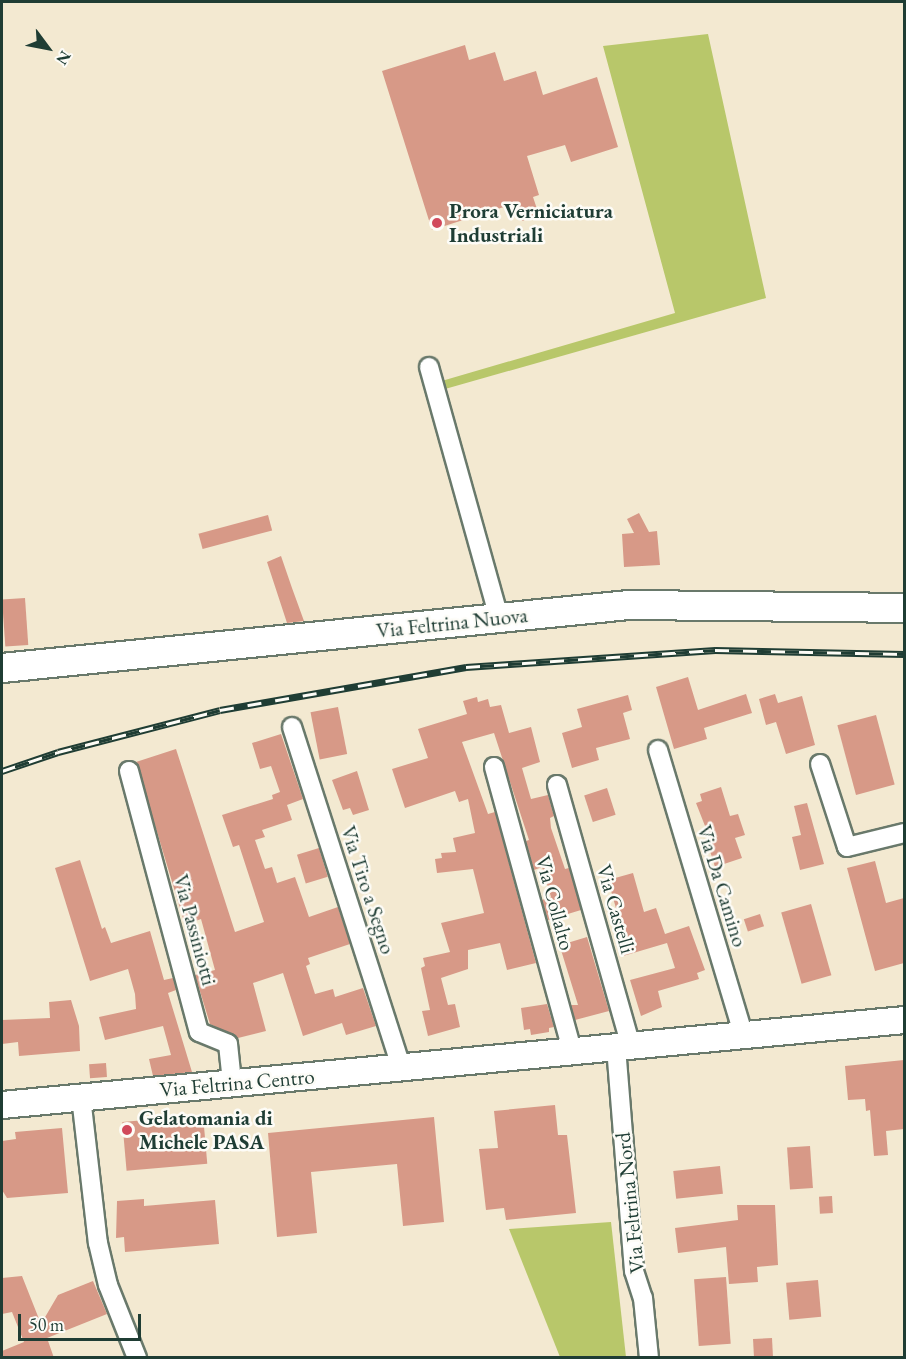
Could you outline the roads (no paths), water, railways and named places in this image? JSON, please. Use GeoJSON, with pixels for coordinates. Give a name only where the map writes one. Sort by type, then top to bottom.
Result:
{"type":"FeatureCollection","features":[{"type":"Feature","properties":{"kind":"main road","name":"Via Feltrina Nuova"},"geometry":{"type":"LineString","coordinates":[[2,668],[629,605],[904,608]]}},
{"type":"Feature","properties":{"kind":"main road"},"geometry":{"type":"LineString","coordinates":[[401,1067],[904,1020]]}},
{"type":"Feature","properties":{"kind":"main road","name":"Via Feltrina Centro"},"geometry":{"type":"LineString","coordinates":[[2,1105],[401,1067]]}},
{"type":"Feature","properties":{"kind":"street"},"geometry":{"type":"LineString","coordinates":[[429,367],[499,618]]}},
{"type":"Feature","properties":{"kind":"street","name":"Via Tiro a Segno"},"geometry":{"type":"LineString","coordinates":[[292,727],[401,1067]]}},
{"type":"Feature","properties":{"kind":"street","name":"Via Da Camino"},"geometry":{"type":"LineString","coordinates":[[658,750],[744,1036]]}},
{"type":"Feature","properties":{"kind":"street"},"geometry":{"type":"LineString","coordinates":[[820,764],[847,847],[904,833]]}},
{"type":"Feature","properties":{"kind":"street","name":"Via Collalto"},"geometry":{"type":"LineString","coordinates":[[494,767],[572,1051]]}},
{"type":"Feature","properties":{"kind":"street","name":"Via Passiniotti"},"geometry":{"type":"LineString","coordinates":[[129,771],[199,1032],[228,1044],[232,1083]]}},
{"type":"Feature","properties":{"kind":"street","name":"Via Castelli"},"geometry":{"type":"LineString","coordinates":[[557,785],[624,1046]]}},
{"type":"Feature","properties":{"kind":"street","name":"Via Feltrina Nord"},"geometry":{"type":"LineString","coordinates":[[624,1046],[634,1271],[643,1298],[649,1358]]}},
{"type":"Feature","properties":{"kind":"street"},"geometry":{"type":"LineString","coordinates":[[81,1097],[98,1243],[108,1285],[137,1358]]}},
{"type":"Feature","properties":{"kind":"railway"},"geometry":{"type":"LineString","coordinates":[[2,771],[58,752],[220,710],[466,667],[715,650],[904,654]]}},
{"type":"Feature","properties":{"kind":"place","name":"Prora Verniciatura Industriali"},"geometry":{"type":"Point","coordinates":[437,223]}},
{"type":"Feature","properties":{"kind":"place","name":"Gelatomania di Michele PASA"},"geometry":{"type":"Point","coordinates":[127,1130]}}]}
